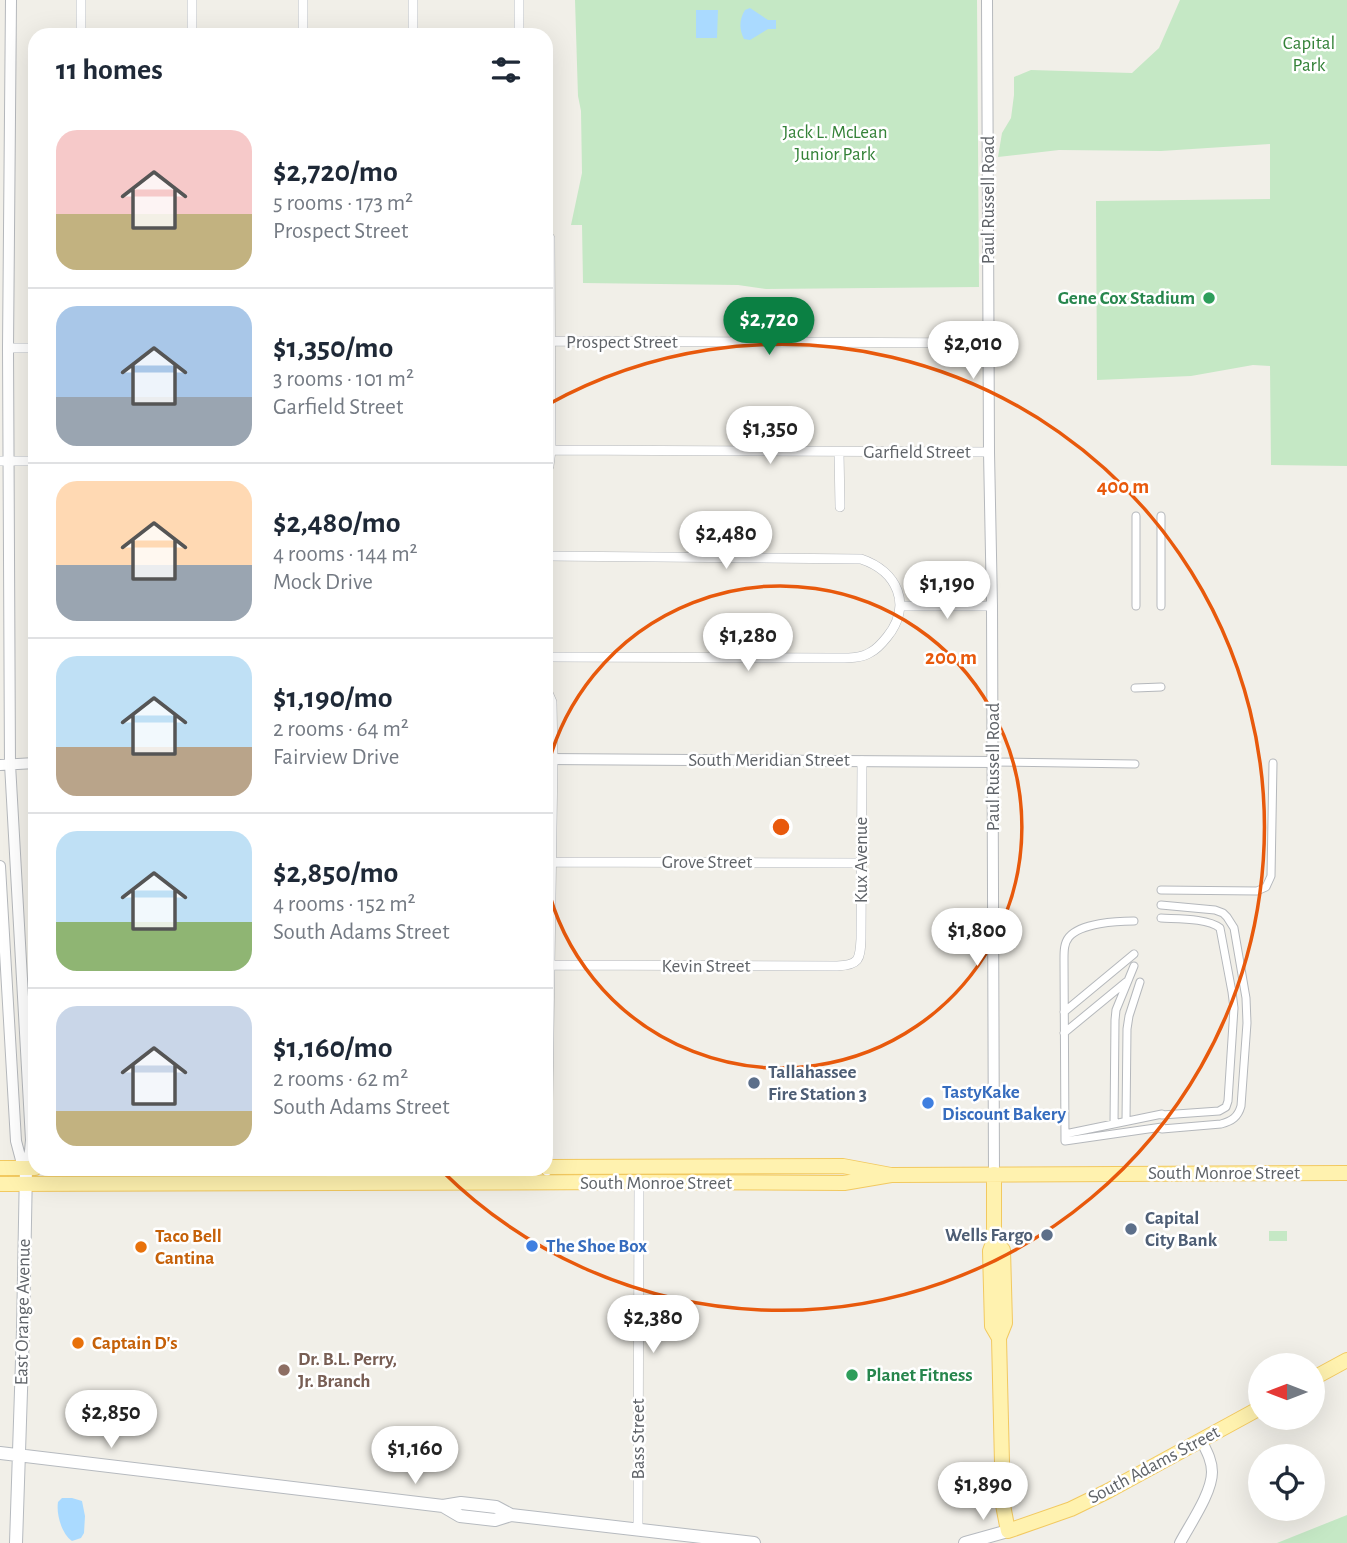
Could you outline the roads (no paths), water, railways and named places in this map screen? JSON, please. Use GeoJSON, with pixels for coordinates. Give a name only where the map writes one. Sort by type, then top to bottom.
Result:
{"type":"FeatureCollection","features":[{"type":"Feature","properties":{"kind":"main road","name":"South Monroe Street"},"geometry":{"type":"LineString","coordinates":[[553,1167],[843,1166],[891,1175]]}},
{"type":"Feature","properties":{"kind":"main road"},"geometry":{"type":"LineString","coordinates":[[710,1167],[710,1182]]}},
{"type":"Feature","properties":{"kind":"main road"},"geometry":{"type":"LineString","coordinates":[[803,1183],[815,1175],[818,1167]]}},
{"type":"Feature","properties":{"kind":"main road"},"geometry":{"type":"LineString","coordinates":[[0,1168],[28,1168]]}},
{"type":"Feature","properties":{"kind":"main road","name":"South Monroe Street"},"geometry":{"type":"LineString","coordinates":[[0,1184],[850,1183],[891,1175],[1347,1173]]}},
{"type":"Feature","properties":{"kind":"main road","name":"Paul Russell Road"},"geometry":{"type":"LineString","coordinates":[[994,1174],[994,1240],[990,1251],[992,1326],[999,1338],[1003,1505],[1008,1531]]}},
{"type":"Feature","properties":{"kind":"main road","name":"East Orange Avenue"},"geometry":{"type":"LineString","coordinates":[[16,1543],[28,1176]]}},
{"type":"Feature","properties":{"kind":"main road"},"geometry":{"type":"LineString","coordinates":[[1325,1372],[1347,1360]]}},
{"type":"Feature","properties":{"kind":"main road","name":"South Adams Street"},"geometry":{"type":"LineString","coordinates":[[965,1543],[1071,1509],[1248,1415]]}},
{"type":"Feature","properties":{"kind":"main road"},"geometry":{"type":"LineString","coordinates":[[0,1453],[443,1506],[461,1503],[496,1507],[511,1515],[754,1543]]}},
{"type":"Feature","properties":{"kind":"street","name":"East Orange Avenue"},"geometry":{"type":"LineString","coordinates":[[11,0],[5,106],[8,348],[4,461],[5,764],[28,1097]]}},
{"type":"Feature","properties":{"kind":"street"},"geometry":{"type":"LineString","coordinates":[[81,0],[81,28]]}},
{"type":"Feature","properties":{"kind":"street"},"geometry":{"type":"LineString","coordinates":[[192,0],[192,28]]}},
{"type":"Feature","properties":{"kind":"street"},"geometry":{"type":"LineString","coordinates":[[303,0],[303,28]]}},
{"type":"Feature","properties":{"kind":"street"},"geometry":{"type":"LineString","coordinates":[[413,0],[413,28]]}},
{"type":"Feature","properties":{"kind":"street"},"geometry":{"type":"LineString","coordinates":[[519,0],[519,28]]}},
{"type":"Feature","properties":{"kind":"street","name":"Paul Russell Road"},"geometry":{"type":"LineString","coordinates":[[987,0],[994,1174]]}},
{"type":"Feature","properties":{"kind":"street","name":"Prospect Street"},"geometry":{"type":"LineString","coordinates":[[553,341],[988,343]]}},
{"type":"Feature","properties":{"kind":"street"},"geometry":{"type":"LineString","coordinates":[[8,348],[28,348]]}},
{"type":"Feature","properties":{"kind":"street","name":"Garfield Street"},"geometry":{"type":"LineString","coordinates":[[553,450],[989,452]]}},
{"type":"Feature","properties":{"kind":"street"},"geometry":{"type":"LineString","coordinates":[[839,452],[840,507]]}},
{"type":"Feature","properties":{"kind":"street"},"geometry":{"type":"LineString","coordinates":[[4,461],[28,461]]}},
{"type":"Feature","properties":{"kind":"street"},"geometry":{"type":"LineString","coordinates":[[1136,516],[1136,606]]}},
{"type":"Feature","properties":{"kind":"street"},"geometry":{"type":"LineString","coordinates":[[1161,516],[1161,606]]}},
{"type":"Feature","properties":{"kind":"street"},"geometry":{"type":"LineString","coordinates":[[553,556],[861,559],[887,573],[895,584],[901,606],[899,617],[886,639],[871,653],[860,657],[553,657]]}},
{"type":"Feature","properties":{"kind":"street"},"geometry":{"type":"LineString","coordinates":[[901,606],[992,606]]}},
{"type":"Feature","properties":{"kind":"street"},"geometry":{"type":"LineString","coordinates":[[1135,688],[1161,687]]}},
{"type":"Feature","properties":{"kind":"street","name":"South Meridian Street"},"geometry":{"type":"LineString","coordinates":[[553,759],[992,762]]}},
{"type":"Feature","properties":{"kind":"street","name":"Kux Avenue"},"geometry":{"type":"LineString","coordinates":[[859,958],[862,761]]}},
{"type":"Feature","properties":{"kind":"street"},"geometry":{"type":"LineString","coordinates":[[992,762],[1135,764]]}},
{"type":"Feature","properties":{"kind":"street"},"geometry":{"type":"LineString","coordinates":[[5,764],[28,763]]}},
{"type":"Feature","properties":{"kind":"street"},"geometry":{"type":"LineString","coordinates":[[1161,890],[1256,891],[1266,887],[1271,876],[1273,763]]}},
{"type":"Feature","properties":{"kind":"street","name":"Grove Street"},"geometry":{"type":"LineString","coordinates":[[553,862],[861,863]]}},
{"type":"Feature","properties":{"kind":"street","name":"East Orange Avenue"},"geometry":{"type":"LineString","coordinates":[[0,866],[16,1141],[21,1160],[28,1166]]}},
{"type":"Feature","properties":{"kind":"street"},"geometry":{"type":"LineString","coordinates":[[1134,921],[1107,922],[1085,928],[1071,935],[1065,946],[1065,1141],[1162,1128],[1221,1124],[1229,1122],[1239,1114],[1247,1023],[1246,998],[1232,922],[1223,913],[1215,910],[1161,905]]}},
{"type":"Feature","properties":{"kind":"street"},"geometry":{"type":"LineString","coordinates":[[1065,1134],[1162,1114],[1219,1111],[1226,1107],[1234,1008],[1220,928],[1192,920],[1161,918]]}},
{"type":"Feature","properties":{"kind":"street"},"geometry":{"type":"LineString","coordinates":[[1064,1012],[1134,954]]}},
{"type":"Feature","properties":{"kind":"street","name":"Kevin Street"},"geometry":{"type":"LineString","coordinates":[[553,965],[849,966],[859,958]]}},
{"type":"Feature","properties":{"kind":"street"},"geometry":{"type":"LineString","coordinates":[[1114,1124],[1116,1010],[1134,966]]}},
{"type":"Feature","properties":{"kind":"street"},"geometry":{"type":"LineString","coordinates":[[1064,1032],[1128,980]]}},
{"type":"Feature","properties":{"kind":"street"},"geometry":{"type":"LineString","coordinates":[[1126,1121],[1127,1029],[1140,982]]}},
{"type":"Feature","properties":{"kind":"street"},"geometry":{"type":"LineString","coordinates":[[547,1176],[547,1183]]}},
{"type":"Feature","properties":{"kind":"street","name":"Bass Street"},"geometry":{"type":"LineString","coordinates":[[638,1529],[639,1182]]}},
{"type":"Feature","properties":{"kind":"street"},"geometry":{"type":"LineString","coordinates":[[1180,1543],[1212,1479],[1211,1463],[1201,1440]]}},
{"type":"Feature","properties":{"kind":"water"},"geometry":{"type":"Polygon","coordinates":[[[750,8],[768,20],[776,20],[776,29],[768,29],[750,40],[744,39],[741,21],[745,10],[750,8]]]}},
{"type":"Feature","properties":{"kind":"water"},"geometry":{"type":"Polygon","coordinates":[[[696,10],[718,10],[717,38],[696,38],[696,10]]]}},
{"type":"Feature","properties":{"kind":"water"},"geometry":{"type":"Polygon","coordinates":[[[62,1498],[82,1501],[85,1516],[81,1538],[72,1541],[63,1529],[58,1507],[62,1498]]]}},
{"type":"Feature","properties":{"kind":"place","name":"Gene Cox Stadium"},"geometry":{"type":"Point","coordinates":[1209,298]}},
{"type":"Feature","properties":{"kind":"place","name":"Tallahassee Fire Station 3"},"geometry":{"type":"Point","coordinates":[754,1083]}},
{"type":"Feature","properties":{"kind":"place","name":"TastyKake Discount Bakery"},"geometry":{"type":"Point","coordinates":[928,1103]}},
{"type":"Feature","properties":{"kind":"place","name":"Capital City Bank"},"geometry":{"type":"Point","coordinates":[1131,1229]}},
{"type":"Feature","properties":{"kind":"place","name":"Wells Fargo"},"geometry":{"type":"Point","coordinates":[1047,1235]}},
{"type":"Feature","properties":{"kind":"place","name":"The Shoe Box"},"geometry":{"type":"Point","coordinates":[532,1246]}},
{"type":"Feature","properties":{"kind":"place","name":"Taco Bell Cantina"},"geometry":{"type":"Point","coordinates":[141,1247]}},
{"type":"Feature","properties":{"kind":"place","name":"Captain D's"},"geometry":{"type":"Point","coordinates":[78,1343]}},
{"type":"Feature","properties":{"kind":"place","name":"Dr. B.L. Perry, Jr. Branch"},"geometry":{"type":"Point","coordinates":[284,1370]}},
{"type":"Feature","properties":{"kind":"place","name":"Planet Fitness"},"geometry":{"type":"Point","coordinates":[852,1375]}},
{"type":"Feature","properties":{"kind":"park label","name":"Capital Park"},"geometry":{"type":"Point","coordinates":[1309,54]}},
{"type":"Feature","properties":{"kind":"park label","name":"Jack L. McLean Junior Park"},"geometry":{"type":"Point","coordinates":[835,143]}}]}
